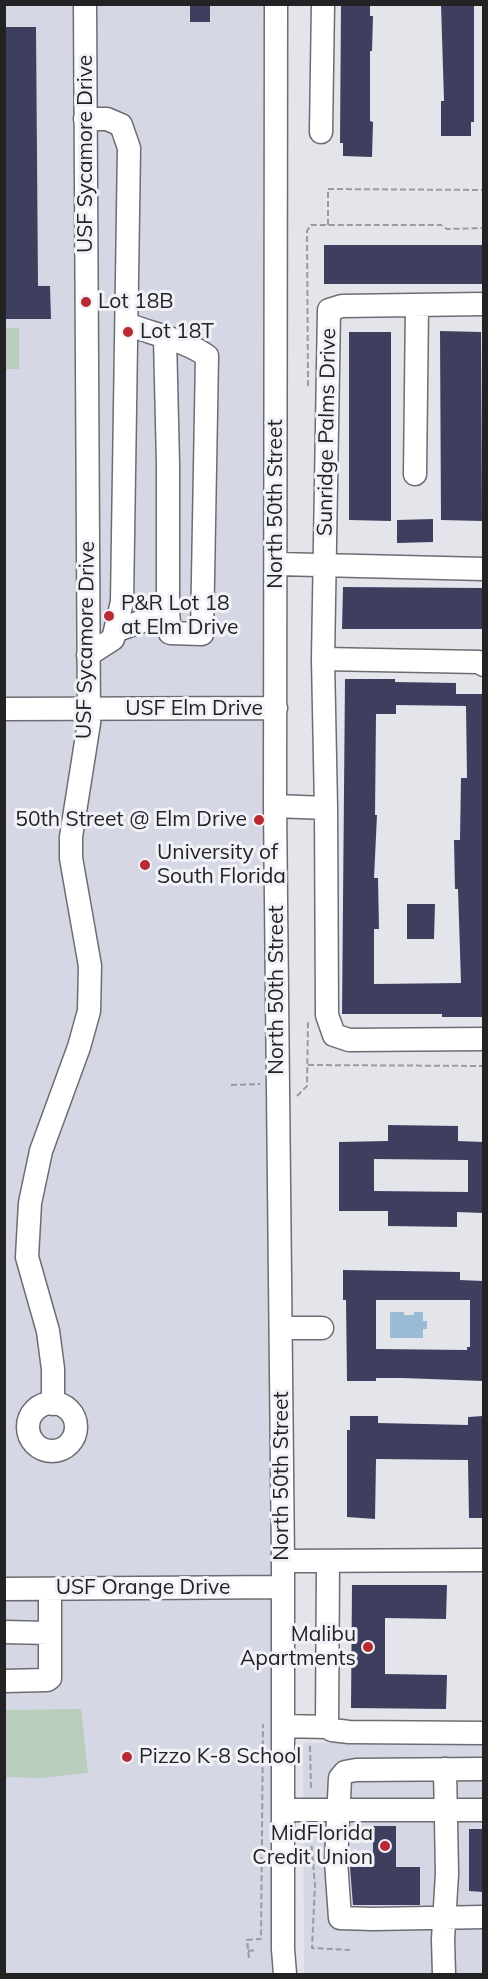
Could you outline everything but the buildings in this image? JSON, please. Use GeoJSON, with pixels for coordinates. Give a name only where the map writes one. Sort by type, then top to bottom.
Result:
{"type":"FeatureCollection","features":[{"type":"Feature","properties":{"kind":"street","name":"USF Sycamore Drive"},"geometry":{"type":"LineString","coordinates":[[53,1404],[53,1369],[48,1331],[27,1257],[30,1203],[41,1151],[79,1047],[88,1011],[90,966],[70,858],[71,837],[89,723],[85,4]]}},
{"type":"Feature","properties":{"kind":"street","name":"North 50th Street"},"geometry":{"type":"LineString","coordinates":[[276,4],[275,806],[285,1974]]}},
{"type":"Feature","properties":{"kind":"street"},"geometry":{"type":"LineString","coordinates":[[321,132],[322,4]]}},
{"type":"Feature","properties":{"kind":"street"},"geometry":{"type":"LineString","coordinates":[[85,119],[107,119],[121,125],[129,148],[122,602],[113,639],[88,655]]}},
{"type":"Feature","properties":{"kind":"street","name":"Sunridge Palms Drive"},"geometry":{"type":"LineString","coordinates":[[483,304],[342,306],[329,310],[323,658],[327,1015],[334,1035],[349,1040],[483,1039]]}},
{"type":"Feature","properties":{"kind":"street"},"geometry":{"type":"LineString","coordinates":[[416,474],[417,305]]}},
{"type":"Feature","properties":{"kind":"street"},"geometry":{"type":"LineString","coordinates":[[127,324],[194,346],[207,356],[202,634],[170,633],[165,338]]}},
{"type":"Feature","properties":{"kind":"street"},"geometry":{"type":"LineString","coordinates":[[277,564],[326,564]]}},
{"type":"Feature","properties":{"kind":"street","name":"Sunridge Palms Drive"},"geometry":{"type":"LineString","coordinates":[[326,564],[483,569]]}},
{"type":"Feature","properties":{"kind":"street"},"geometry":{"type":"LineString","coordinates":[[115,632],[168,612]]}},
{"type":"Feature","properties":{"kind":"street"},"geometry":{"type":"LineString","coordinates":[[323,658],[479,662],[483,665]]}},
{"type":"Feature","properties":{"kind":"street","name":"USF Elm Drive"},"geometry":{"type":"LineString","coordinates":[[4,709],[276,708]]}},
{"type":"Feature","properties":{"kind":"street"},"geometry":{"type":"LineString","coordinates":[[275,806],[326,808]]}},
{"type":"Feature","properties":{"kind":"street"},"geometry":{"type":"LineString","coordinates":[[281,1328],[322,1328]]}},
{"type":"Feature","properties":{"kind":"street"},"geometry":{"type":"LineString","coordinates":[[283,1561],[476,1560]]}},
{"type":"Feature","properties":{"kind":"street"},"geometry":{"type":"LineString","coordinates":[[318,1734],[328,1561]]}},
{"type":"Feature","properties":{"kind":"street","name":"USF Orange Drive"},"geometry":{"type":"LineString","coordinates":[[4,1589],[282,1587]]}},
{"type":"Feature","properties":{"kind":"street"},"geometry":{"type":"LineString","coordinates":[[4,1681],[47,1680],[50,1678],[50,1589]]}},
{"type":"Feature","properties":{"kind":"street"},"geometry":{"type":"LineString","coordinates":[[4,1632],[50,1633]]}},
{"type":"Feature","properties":{"kind":"street"},"geometry":{"type":"LineString","coordinates":[[284,1726],[318,1734],[332,1731],[476,1733]]}},
{"type":"Feature","properties":{"kind":"street"},"geometry":{"type":"LineString","coordinates":[[444,1974],[446,1769]]}},
{"type":"Feature","properties":{"kind":"street"},"geometry":{"type":"LineString","coordinates":[[483,1769],[345,1772],[340,1778],[336,1862],[340,1918],[483,1917]]}},
{"type":"Feature","properties":{"kind":"street"},"geometry":{"type":"LineString","coordinates":[[284,1810],[483,1810]]}},
{"type":"Feature","properties":{"kind":"path"},"geometry":{"type":"LineString","coordinates":[[328,225],[328,189],[483,190]]}},
{"type":"Feature","properties":{"kind":"path"},"geometry":{"type":"LineString","coordinates":[[295,1099],[307,1086],[308,1065],[483,1066]]}},
{"type":"Feature","properties":{"kind":"path"},"geometry":{"type":"LineString","coordinates":[[231,1085],[278,1082]]}},
{"type":"Feature","properties":{"kind":"path"},"geometry":{"type":"LineString","coordinates":[[311,1800],[318,1734]]}},
{"type":"Feature","properties":{"kind":"path"},"geometry":{"type":"LineString","coordinates":[[249,1958],[247,1941],[261,1939],[262,1789]]}},
{"type":"Feature","properties":{"kind":"path"},"geometry":{"type":"LineString","coordinates":[[310,1825],[315,1885],[312,1948],[350,1950]]}},
{"type":"Feature","properties":{"kind":"path"},"geometry":{"type":"LineString","coordinates":[[248,1951],[256,1950]]}},
{"type":"Feature","properties":{"kind":"shaded area","name":"University of South Florida"},"geometry":{"type":"Polygon","coordinates":[[[5,5],[286,5],[285,1974],[5,1974],[5,5]]]}},
{"type":"Feature","properties":{"kind":"shaded area"},"geometry":{"type":"Polygon","coordinates":[[[483,1742],[483,1974],[304,1974],[303,1743],[483,1742]]]}},
{"type":"Feature","properties":{"kind":"green space"},"geometry":{"type":"Polygon","coordinates":[[[5,328],[19,328],[19,369],[5,369],[5,328]]]}},
{"type":"Feature","properties":{"kind":"green space"},"geometry":{"type":"Polygon","coordinates":[[[81,1709],[88,1773],[42,1778],[5,1777],[5,1710],[81,1709]]]}},
{"type":"Feature","properties":{"kind":"water"},"geometry":{"type":"Polygon","coordinates":[[[390,1312],[414,1315],[414,1312],[423,1312],[423,1321],[427,1321],[427,1329],[423,1329],[423,1338],[390,1338],[390,1312]]]}},
{"type":"Feature","properties":{"kind":"place","name":"Lot 18B"},"geometry":{"type":"Point","coordinates":[86,302]}},
{"type":"Feature","properties":{"kind":"place","name":"Lot 18T"},"geometry":{"type":"Point","coordinates":[128,332]}},
{"type":"Feature","properties":{"kind":"place","name":"P&R Lot 18 at Elm Drive"},"geometry":{"type":"Point","coordinates":[109,616]}},
{"type":"Feature","properties":{"kind":"place","name":"50th Street @ Elm Drive"},"geometry":{"type":"Point","coordinates":[259,820]}},
{"type":"Feature","properties":{"kind":"place","name":"University of South Florida"},"geometry":{"type":"Point","coordinates":[145,865]}},
{"type":"Feature","properties":{"kind":"place","name":"Malibu Apartments"},"geometry":{"type":"Point","coordinates":[368,1647]}},
{"type":"Feature","properties":{"kind":"place","name":"Pizzo K-8 School"},"geometry":{"type":"Point","coordinates":[127,1757]}},
{"type":"Feature","properties":{"kind":"place","name":"MidFlorida Credit Union"},"geometry":{"type":"Point","coordinates":[385,1846]}}]}
